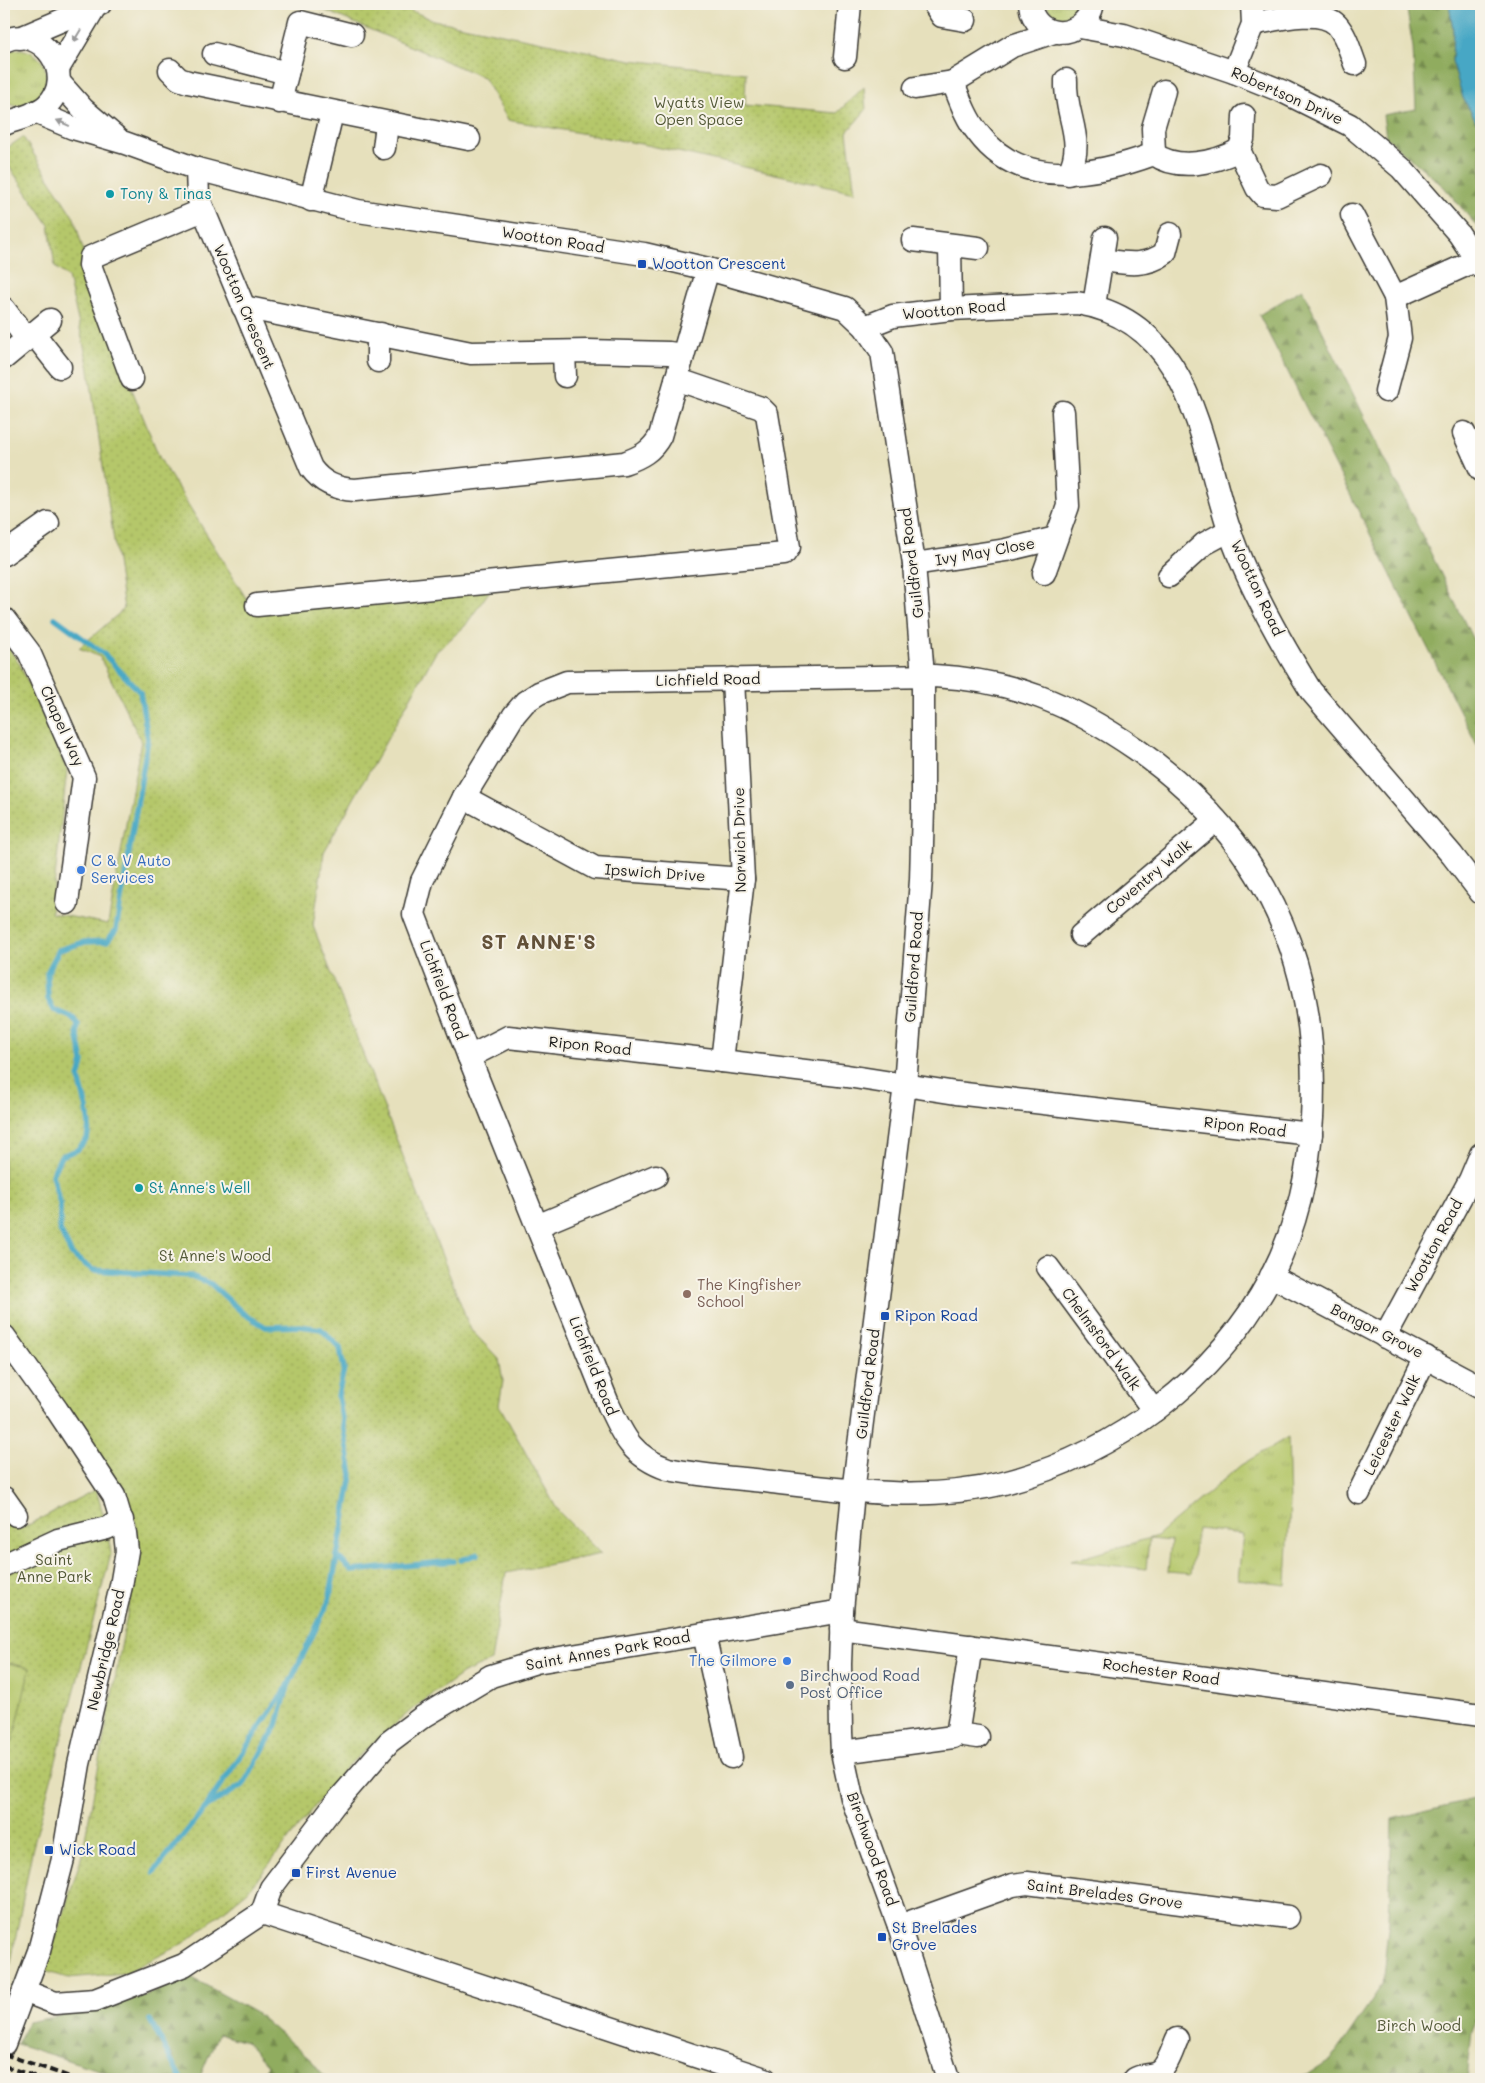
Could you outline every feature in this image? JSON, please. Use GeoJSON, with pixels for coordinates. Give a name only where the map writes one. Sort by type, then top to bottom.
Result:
{"type":"FeatureCollection","features":[{"type":"Feature","properties":{"kind":"street"},"geometry":{"type":"LineString","coordinates":[[12,39],[98,4]]}},
{"type":"Feature","properties":{"kind":"street"},"geometry":{"type":"LineString","coordinates":[[16,117],[46,106],[55,95],[59,74],[98,4]]}},
{"type":"Feature","properties":{"kind":"street"},"geometry":{"type":"LineString","coordinates":[[845,57],[850,4]]}},
{"type":"Feature","properties":{"kind":"street"},"geometry":{"type":"LineString","coordinates":[[934,4],[942,16],[965,20]]}},
{"type":"Feature","properties":{"kind":"street"},"geometry":{"type":"LineString","coordinates":[[1030,6],[1039,24],[1054,32],[1063,33],[1080,27],[1091,13],[1093,4]]}},
{"type":"Feature","properties":{"kind":"street","name":"Robertson Drive"},"geometry":{"type":"LineString","coordinates":[[1093,4],[1124,35]]}},
{"type":"Feature","properties":{"kind":"street"},"geometry":{"type":"LineString","coordinates":[[1012,46],[1030,6]]}},
{"type":"Feature","properties":{"kind":"street"},"geometry":{"type":"LineString","coordinates":[[1234,72],[1252,14],[1285,17],[1319,16],[1331,20],[1343,34],[1355,64]]}},
{"type":"Feature","properties":{"kind":"street"},"geometry":{"type":"LineString","coordinates":[[280,102],[300,22],[352,35]]}},
{"type":"Feature","properties":{"kind":"street","name":"Robertson Drive"},"geometry":{"type":"LineString","coordinates":[[1080,27],[1124,35],[1234,72],[1284,92],[1350,125],[1402,168],[1459,234],[1479,263]]}},
{"type":"Feature","properties":{"kind":"street"},"geometry":{"type":"LineString","coordinates":[[915,88],[953,82],[1012,46],[1054,32]]}},
{"type":"Feature","properties":{"kind":"street","name":"Wootton Road"},"geometry":{"type":"LineString","coordinates":[[12,39],[33,40],[44,46],[54,56],[59,74],[83,109],[125,143]]}},
{"type":"Feature","properties":{"kind":"street"},"geometry":{"type":"LineString","coordinates":[[214,54],[287,73]]}},
{"type":"Feature","properties":{"kind":"street"},"geometry":{"type":"LineString","coordinates":[[170,70],[179,78],[188,82],[469,140]]}},
{"type":"Feature","properties":{"kind":"street"},"geometry":{"type":"LineString","coordinates":[[1066,80],[1067,103],[1077,140],[1074,163],[1068,174]]}},
{"type":"Feature","properties":{"kind":"street"},"geometry":{"type":"LineString","coordinates":[[953,82],[965,112],[985,142],[1001,156],[1031,169],[1068,174],[1094,172],[1126,164],[1154,154]]}},
{"type":"Feature","properties":{"kind":"street"},"geometry":{"type":"LineString","coordinates":[[1154,154],[1153,128],[1164,91]]}},
{"type":"Feature","properties":{"kind":"street"},"geometry":{"type":"LineString","coordinates":[[311,200],[332,113]]}},
{"type":"Feature","properties":{"kind":"street"},"geometry":{"type":"LineString","coordinates":[[1154,154],[1162,160],[1188,164],[1220,158],[1239,150],[1244,139],[1244,116]]}},
{"type":"Feature","properties":{"kind":"street","name":"Wootton Road"},"geometry":{"type":"LineString","coordinates":[[16,117],[73,128],[125,143],[197,169],[358,211],[644,254],[708,269],[845,308],[865,327],[893,316],[951,309],[1063,302],[1094,306],[1124,319],[1142,332],[1176,370],[1193,405],[1230,530],[1263,604],[1293,663],[1311,691],[1458,851],[1481,893]]}},
{"type":"Feature","properties":{"kind":"street"},"geometry":{"type":"LineString","coordinates":[[384,148],[387,124]]}},
{"type":"Feature","properties":{"kind":"street"},"geometry":{"type":"LineString","coordinates":[[1239,150],[1257,188],[1263,195],[1277,196],[1321,175]]}},
{"type":"Feature","properties":{"kind":"street","name":"Wootton Crescent"},"geometry":{"type":"LineString","coordinates":[[197,169],[198,197],[311,468],[322,480],[338,488],[355,490],[624,463],[646,454],[660,436],[708,269]]}},
{"type":"Feature","properties":{"kind":"street"},"geometry":{"type":"LineString","coordinates":[[132,379],[90,265],[92,257],[203,210]]}},
{"type":"Feature","properties":{"kind":"street"},"geometry":{"type":"LineString","coordinates":[[1352,215],[1395,297],[1400,338],[1386,391]]}},
{"type":"Feature","properties":{"kind":"street"},"geometry":{"type":"LineString","coordinates":[[1102,260],[1138,264],[1150,262],[1165,253],[1170,234]]}},
{"type":"Feature","properties":{"kind":"street"},"geometry":{"type":"LineString","coordinates":[[1094,306],[1105,238]]}},
{"type":"Feature","properties":{"kind":"street"},"geometry":{"type":"LineString","coordinates":[[913,240],[978,248]]}},
{"type":"Feature","properties":{"kind":"street"},"geometry":{"type":"LineString","coordinates":[[950,245],[951,309]]}},
{"type":"Feature","properties":{"kind":"street"},"geometry":{"type":"LineString","coordinates":[[1395,297],[1479,263]]}},
{"type":"Feature","properties":{"kind":"street"},"geometry":{"type":"LineString","coordinates":[[244,307],[376,347],[471,353],[562,347],[588,351],[683,355]]}},
{"type":"Feature","properties":{"kind":"street"},"geometry":{"type":"LineString","coordinates":[[4,308],[37,331],[60,367]]}},
{"type":"Feature","properties":{"kind":"street","name":"Guildford Road"},"geometry":{"type":"LineString","coordinates":[[841,1620],[853,1492],[906,1085],[921,880],[923,808],[923,676],[914,564],[882,352],[865,327]]}},
{"type":"Feature","properties":{"kind":"street"},"geometry":{"type":"LineString","coordinates":[[4,358],[37,331]]}},
{"type":"Feature","properties":{"kind":"street"},"geometry":{"type":"LineString","coordinates":[[562,347],[564,376]]}},
{"type":"Feature","properties":{"kind":"street"},"geometry":{"type":"LineString","coordinates":[[257,605],[784,554],[788,547],[767,414],[761,408],[676,379]]}},
{"type":"Feature","properties":{"kind":"street","name":"Ivy May Close"},"geometry":{"type":"LineString","coordinates":[[1044,573],[1068,506],[1063,412]]}},
{"type":"Feature","properties":{"kind":"street"},"geometry":{"type":"LineString","coordinates":[[1464,433],[1480,465]]}},
{"type":"Feature","properties":{"kind":"street"},"geometry":{"type":"LineString","coordinates":[[4,554],[48,522]]}},
{"type":"Feature","properties":{"kind":"street"},"geometry":{"type":"LineString","coordinates":[[1170,576],[1204,544],[1230,530]]}},
{"type":"Feature","properties":{"kind":"street","name":"Ivy May Close"},"geometry":{"type":"LineString","coordinates":[[914,564],[1006,550],[1056,538]]}},
{"type":"Feature","properties":{"kind":"street","name":"Chapel Way"},"geometry":{"type":"LineString","coordinates":[[4,619],[29,652],[84,777],[67,903]]}},
{"type":"Feature","properties":{"kind":"street","name":"Lichfield Road"},"geometry":{"type":"LineString","coordinates":[[923,676],[966,678],[1034,693],[1103,728],[1151,760],[1192,795],[1240,849],[1262,883],[1283,927],[1297,964],[1311,1030],[1314,1073],[1311,1134],[1300,1200],[1287,1240],[1271,1276],[1241,1323],[1222,1348],[1198,1374],[1154,1411],[1089,1452],[1006,1482],[956,1492],[906,1494],[853,1492],[677,1471],[652,1463],[637,1453],[624,1438],[609,1406],[468,1057],[414,914],[422,881],[464,798],[514,715],[525,702],[547,688],[567,682],[923,676]]}},
{"type":"Feature","properties":{"kind":"street","name":"Norwich Drive"},"geometry":{"type":"LineString","coordinates":[[722,1061],[743,879],[733,679]]}},
{"type":"Feature","properties":{"kind":"street","name":"Ipswich Drive"},"geometry":{"type":"LineString","coordinates":[[464,798],[595,868],[743,879]]}},
{"type":"Feature","properties":{"kind":"street","name":"Coventry Walk"},"geometry":{"type":"LineString","coordinates":[[1081,935],[1216,820]]}},
{"type":"Feature","properties":{"kind":"street","name":"Ripon Road"},"geometry":{"type":"LineString","coordinates":[[468,1057],[508,1037],[722,1061],[1311,1134]]}},
{"type":"Feature","properties":{"kind":"street","name":"Wootton Road"},"geometry":{"type":"LineString","coordinates":[[1385,1337],[1470,1180],[1481,1154]]}},
{"type":"Feature","properties":{"kind":"street"},"geometry":{"type":"LineString","coordinates":[[537,1226],[656,1176]]}},
{"type":"Feature","properties":{"kind":"street","name":"Chelmsford Walk"},"geometry":{"type":"LineString","coordinates":[[1048,1267],[1154,1411]]}},
{"type":"Feature","properties":{"kind":"street","name":"Bangor Grove"},"geometry":{"type":"LineString","coordinates":[[1271,1276],[1481,1387]]}},
{"type":"Feature","properties":{"kind":"street","name":"Newbridge Road"},"geometry":{"type":"LineString","coordinates":[[4,1336],[57,1410],[114,1496],[122,1520],[127,1551],[121,1586],[79,1764],[63,1859],[39,1951],[24,1991]]}},
{"type":"Feature","properties":{"kind":"street","name":"Leicester Walk"},"geometry":{"type":"LineString","coordinates":[[1359,1493],[1426,1357]]}},
{"type":"Feature","properties":{"kind":"street"},"geometry":{"type":"LineString","coordinates":[[4,1565],[58,1540],[106,1528],[122,1520]]}},
{"type":"Feature","properties":{"kind":"street","name":"Saint Annes Park Road"},"geometry":{"type":"LineString","coordinates":[[262,1912],[271,1888],[334,1805],[390,1742],[421,1718],[491,1676],[536,1662],[704,1634],[841,1620]]}},
{"type":"Feature","properties":{"kind":"street","name":"Rochester Road"},"geometry":{"type":"LineString","coordinates":[[841,1620],[971,1646],[1481,1715]]}},
{"type":"Feature","properties":{"kind":"street","name":"Birchwood Road"},"geometry":{"type":"LineString","coordinates":[[841,1620],[842,1752],[852,1798],[900,1926],[948,2079]]}},
{"type":"Feature","properties":{"kind":"street"},"geometry":{"type":"LineString","coordinates":[[704,1634],[731,1757]]}},
{"type":"Feature","properties":{"kind":"street"},"geometry":{"type":"LineString","coordinates":[[971,1646],[958,1729],[964,1735],[978,1737]]}},
{"type":"Feature","properties":{"kind":"street"},"geometry":{"type":"LineString","coordinates":[[842,1752],[952,1737]]}},
{"type":"Feature","properties":{"kind":"street","name":"Saint Brelades Grove"},"geometry":{"type":"LineString","coordinates":[[900,1926],[1013,1885],[1027,1883],[1288,1917]]}},
{"type":"Feature","properties":{"kind":"street"},"geometry":{"type":"LineString","coordinates":[[4,2044],[24,1991],[55,2004],[95,2000],[184,1965],[262,1912],[765,2079]]}},
{"type":"Feature","properties":{"kind":"street"},"geometry":{"type":"LineString","coordinates":[[1135,2079],[1140,2076],[1156,2074],[1164,2068],[1177,2039]]}},
{"type":"Feature","properties":{"kind":"green space","name":"Wyatts View Open Space"},"geometry":{"type":"Polygon","coordinates":[[[301,4],[396,4],[433,20],[631,60],[746,73],[745,105],[837,113],[864,87],[866,110],[847,132],[855,192],[647,145],[508,120],[483,77],[319,8],[301,4]]]}},
{"type":"Feature","properties":{"kind":"green space"},"geometry":{"type":"Polygon","coordinates":[[[1046,4],[1076,4],[1073,12],[1064,18],[1052,15],[1046,4]]]}},
{"type":"Feature","properties":{"kind":"green space"},"geometry":{"type":"Polygon","coordinates":[[[1406,4],[1449,4],[1453,30],[1452,61],[1463,98],[1481,130],[1481,231],[1444,187],[1386,137],[1383,115],[1416,109],[1413,48],[1406,4]]]}},
{"type":"Feature","properties":{"kind":"green space"},"geometry":{"type":"Polygon","coordinates":[[[21,49],[36,55],[44,65],[46,76],[44,88],[37,98],[28,104],[17,106],[4,101],[4,53],[21,49]]]}},
{"type":"Feature","properties":{"kind":"green space","name":"St Anne's Wood"},"geometry":{"type":"Polygon","coordinates":[[[23,137],[74,218],[87,263],[121,362],[160,459],[254,611],[491,589],[465,626],[436,652],[324,852],[313,926],[471,1330],[499,1359],[503,1381],[499,1405],[558,1511],[601,1554],[506,1573],[491,1661],[463,1673],[415,1707],[346,1767],[248,1891],[183,1944],[125,1973],[68,1978],[45,1971],[82,1855],[138,1556],[136,1523],[127,1504],[4,1322],[4,641],[19,663],[67,770],[51,913],[108,924],[141,741],[100,657],[79,648],[124,609],[88,364],[68,277],[55,267],[49,225],[4,159],[4,150],[23,137]]]}},
{"type":"Feature","properties":{"kind":"green space"},"geometry":{"type":"Polygon","coordinates":[[[1302,289],[1481,656],[1481,753],[1259,315],[1302,289]]]}},
{"type":"Feature","properties":{"kind":"green space"},"geometry":{"type":"Polygon","coordinates":[[[1288,1437],[1290,1502],[1286,1585],[1238,1579],[1243,1534],[1197,1529],[1191,1574],[1168,1572],[1171,1541],[1149,1539],[1146,1569],[1071,1561],[1157,1536],[1241,1465],[1288,1437]]]}},
{"type":"Feature","properties":{"kind":"green space","name":"Saint Anne Park"},"geometry":{"type":"Polygon","coordinates":[[[96,1489],[107,1528],[111,1554],[32,1851],[9,1973],[4,1972],[4,1506],[21,1529],[96,1489]]]}},
{"type":"Feature","properties":{"kind":"green space"},"geometry":{"type":"Polygon","coordinates":[[[4,1662],[30,1668],[13,1741],[4,1739],[4,1662]]]}},
{"type":"Feature","properties":{"kind":"green space","name":"Birch Wood"},"geometry":{"type":"Polygon","coordinates":[[[1481,1797],[1481,2009],[1472,2031],[1467,2079],[1291,2079],[1308,2075],[1331,2060],[1382,1985],[1389,1919],[1392,1819],[1481,1797]]]}},
{"type":"Feature","properties":{"kind":"green space"},"geometry":{"type":"Polygon","coordinates":[[[189,1976],[256,2013],[312,2061],[327,2079],[259,2079],[267,2065],[246,2042],[218,2034],[199,2079],[127,2079],[17,2044],[28,2022],[131,2000],[170,1986],[189,1976]]]}},
{"type":"Feature","properties":{"kind":"water"},"geometry":{"type":"Polygon","coordinates":[[[1449,4],[1481,4],[1481,130],[1463,98],[1452,61],[1453,30],[1449,4]]]}},
{"type":"Feature","properties":{"kind":"waterway"},"geometry":{"type":"LineString","coordinates":[[55,618],[104,654],[140,692],[148,739],[116,930],[107,941],[85,942],[59,950],[47,973],[48,999],[54,1010],[73,1018],[78,1025],[77,1032],[83,1062],[79,1078],[87,1109],[89,1126],[87,1139],[77,1150],[61,1156],[52,1175],[60,1203],[60,1230],[72,1255],[93,1270],[191,1276],[211,1284],[244,1314],[266,1327],[300,1326],[321,1329],[340,1348],[344,1369],[338,1396],[352,1475],[329,1601],[288,1686],[277,1725],[243,1785],[207,1806],[154,1872]]}},
{"type":"Feature","properties":{"kind":"waterway"},"geometry":{"type":"LineString","coordinates":[[461,1560],[478,1554]]}},
{"type":"Feature","properties":{"kind":"waterway"},"geometry":{"type":"LineString","coordinates":[[337,1556],[352,1571],[454,1561]]}},
{"type":"Feature","properties":{"kind":"waterway"},"geometry":{"type":"LineString","coordinates":[[208,1804],[285,1690]]}},
{"type":"Feature","properties":{"kind":"waterway"},"geometry":{"type":"LineString","coordinates":[[150,2020],[181,2079]]}},
{"type":"Feature","properties":{"kind":"railway"},"geometry":{"type":"LineString","coordinates":[[4,2054],[76,2079]]}},
{"type":"Feature","properties":{"kind":"railway"},"geometry":{"type":"LineString","coordinates":[[4,2066],[43,2079]]}},
{"type":"Feature","properties":{"kind":"place","name":"Tony & Tinas"},"geometry":{"type":"Point","coordinates":[110,194]}},
{"type":"Feature","properties":{"kind":"place","name":"Wootton Crescent"},"geometry":{"type":"Point","coordinates":[642,264]}},
{"type":"Feature","properties":{"kind":"place","name":"C & V Auto Services"},"geometry":{"type":"Point","coordinates":[81,870]}},
{"type":"Feature","properties":{"kind":"place","name":"St Anne's Well"},"geometry":{"type":"Point","coordinates":[139,1188]}},
{"type":"Feature","properties":{"kind":"place","name":"The Kingfisher School"},"geometry":{"type":"Point","coordinates":[687,1294]}},
{"type":"Feature","properties":{"kind":"place","name":"Ripon Road"},"geometry":{"type":"Point","coordinates":[885,1316]}},
{"type":"Feature","properties":{"kind":"place","name":"The Gilmore"},"geometry":{"type":"Point","coordinates":[787,1661]}},
{"type":"Feature","properties":{"kind":"place","name":"Birchwood Road Post Office"},"geometry":{"type":"Point","coordinates":[790,1685]}},
{"type":"Feature","properties":{"kind":"place","name":"Wick Road"},"geometry":{"type":"Point","coordinates":[49,1850]}},
{"type":"Feature","properties":{"kind":"place","name":"First Avenue"},"geometry":{"type":"Point","coordinates":[296,1873]}},
{"type":"Feature","properties":{"kind":"place","name":"St Brelades Grove"},"geometry":{"type":"Point","coordinates":[882,1937]}},
{"type":"Feature","properties":{"kind":"district","name":"ST ANNE'S"},"geometry":{"type":"Point","coordinates":[539,942]}}]}
